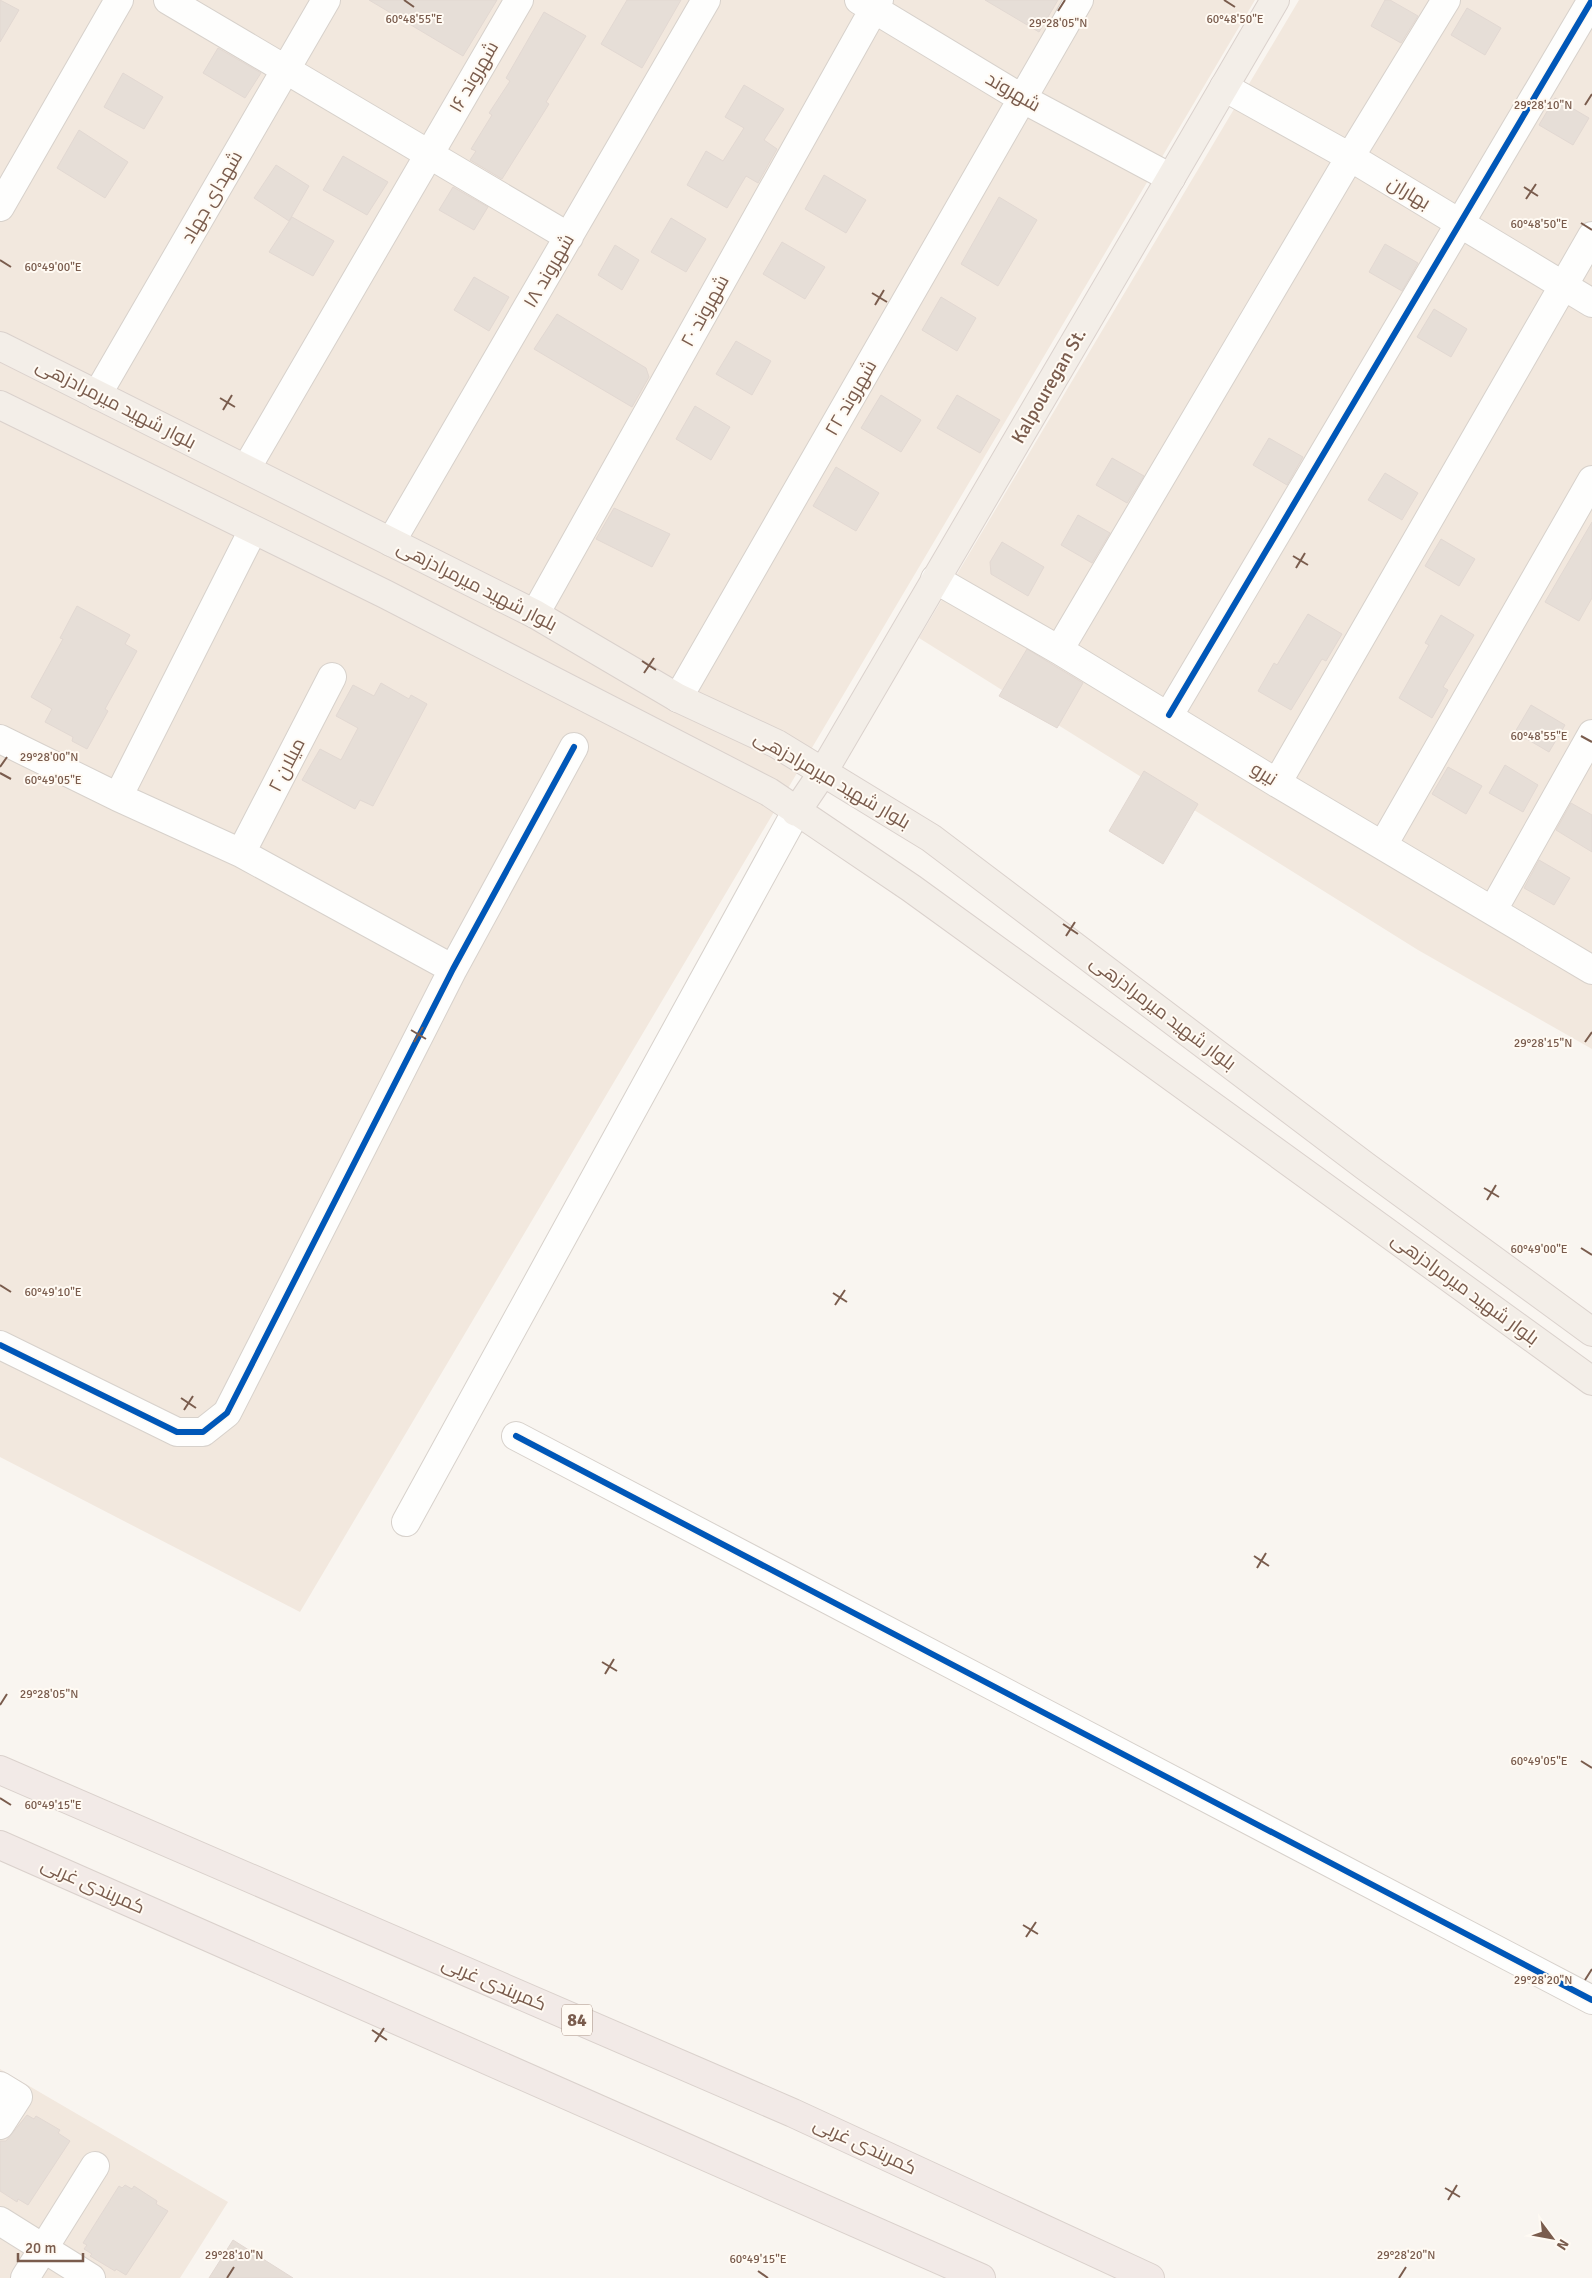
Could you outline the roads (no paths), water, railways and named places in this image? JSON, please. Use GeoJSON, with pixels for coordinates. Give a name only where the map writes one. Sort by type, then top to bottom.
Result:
{"type":"FeatureCollection","features":[{"type":"Feature","properties":{"kind":"highway","name":"کمربندی غربی"},"geometry":{"type":"LineString","coordinates":[[0,1770],[793,2113],[1150,2278]]}},
{"type":"Feature","properties":{"kind":"highway","name":"کمربندی غربی"},"geometry":{"type":"LineString","coordinates":[[0,1845],[981,2278]]}},
{"type":"Feature","properties":{"kind":"main road","name":"Kalpouregan St."},"geometry":{"type":"LineString","coordinates":[[796,812],[823,772],[1275,0]]}},
{"type":"Feature","properties":{"kind":"main road","name":"بلوار شهید میرمرادزهی"},"geometry":{"type":"LineString","coordinates":[[0,346],[535,614],[678,698],[777,744],[931,838],[1366,1166],[1592,1332]]}},
{"type":"Feature","properties":{"kind":"main road","name":"بلوار شهید میرمرادزهی"},"geometry":{"type":"LineString","coordinates":[[0,405],[385,594],[769,792],[911,888],[1592,1381]]}},
{"type":"Feature","properties":{"kind":"street"},"geometry":{"type":"LineString","coordinates":[[0,207],[119,0]]}},
{"type":"Feature","properties":{"kind":"street"},"geometry":{"type":"LineString","coordinates":[[168,0],[569,237]]}},
{"type":"Feature","properties":{"kind":"street","name":"شهدای جهاد"},"geometry":{"type":"LineString","coordinates":[[98,395],[326,0]]}},
{"type":"Feature","properties":{"kind":"street","name":"شهروند ۱۶"},"geometry":{"type":"LineString","coordinates":[[246,469],[519,0]]}},
{"type":"Feature","properties":{"kind":"street","name":"شهروند ۱۸"},"geometry":{"type":"LineString","coordinates":[[391,542],[706,0]]}},
{"type":"Feature","properties":{"kind":"street","name":"شهروند ۲۲"},"geometry":{"type":"LineString","coordinates":[[678,698],[1079,0]]}},
{"type":"Feature","properties":{"kind":"street"},"geometry":{"type":"LineString","coordinates":[[1059,650],[1350,158],[1446,0]]}},
{"type":"Feature","properties":{"kind":"street"},"geometry":{"type":"LineString","coordinates":[[1169,715],[1458,223],[1592,0]]}},
{"type":"Feature","properties":{"kind":"street","name":"شهروند"},"geometry":{"type":"LineString","coordinates":[[870,3],[1023,99],[1171,178]]}},
{"type":"Feature","properties":{"kind":"street","name":"شهروند ۲۰"},"geometry":{"type":"LineString","coordinates":[[535,614],[870,3]]}},
{"type":"Feature","properties":{"kind":"street","name":"بهاران"},"geometry":{"type":"LineString","coordinates":[[1224,87],[1350,158],[1562,286],[1592,302]]}},
{"type":"Feature","properties":{"kind":"street"},"geometry":{"type":"LineString","coordinates":[[1277,782],[1592,236]]}},
{"type":"Feature","properties":{"kind":"street"},"geometry":{"type":"LineString","coordinates":[[1382,845],[1592,480]]}},
{"type":"Feature","properties":{"kind":"street"},"geometry":{"type":"LineString","coordinates":[[118,798],[252,530]]}},
{"type":"Feature","properties":{"kind":"street","name":"نیرو"},"geometry":{"type":"LineString","coordinates":[[935,579],[1169,715],[1277,782],[1592,970]]}},
{"type":"Feature","properties":{"kind":"street","name":"میلان ۲"},"geometry":{"type":"LineString","coordinates":[[241,853],[332,677]]}},
{"type":"Feature","properties":{"kind":"street"},"geometry":{"type":"LineString","coordinates":[[1493,910],[1592,734]]}},
{"type":"Feature","properties":{"kind":"street"},"geometry":{"type":"LineString","coordinates":[[0,739],[118,798],[241,853],[453,969]]}},
{"type":"Feature","properties":{"kind":"street"},"geometry":{"type":"LineString","coordinates":[[0,1344],[176,1432],[203,1432],[227,1413],[453,969],[574,747]]}},
{"type":"Feature","properties":{"kind":"street"},"geometry":{"type":"LineString","coordinates":[[406,1522],[796,812]]}},
{"type":"Feature","properties":{"kind":"street"},"geometry":{"type":"LineString","coordinates":[[516,1436],[1592,2000]]}},
{"type":"Feature","properties":{"kind":"street"},"geometry":{"type":"LineString","coordinates":[[0,2125],[9,2092]]}},
{"type":"Feature","properties":{"kind":"street"},"geometry":{"type":"LineString","coordinates":[[25,2278],[95,2166]]}},
{"type":"Feature","properties":{"kind":"street"},"geometry":{"type":"LineString","coordinates":[[0,2221],[91,2278]]}}]}
